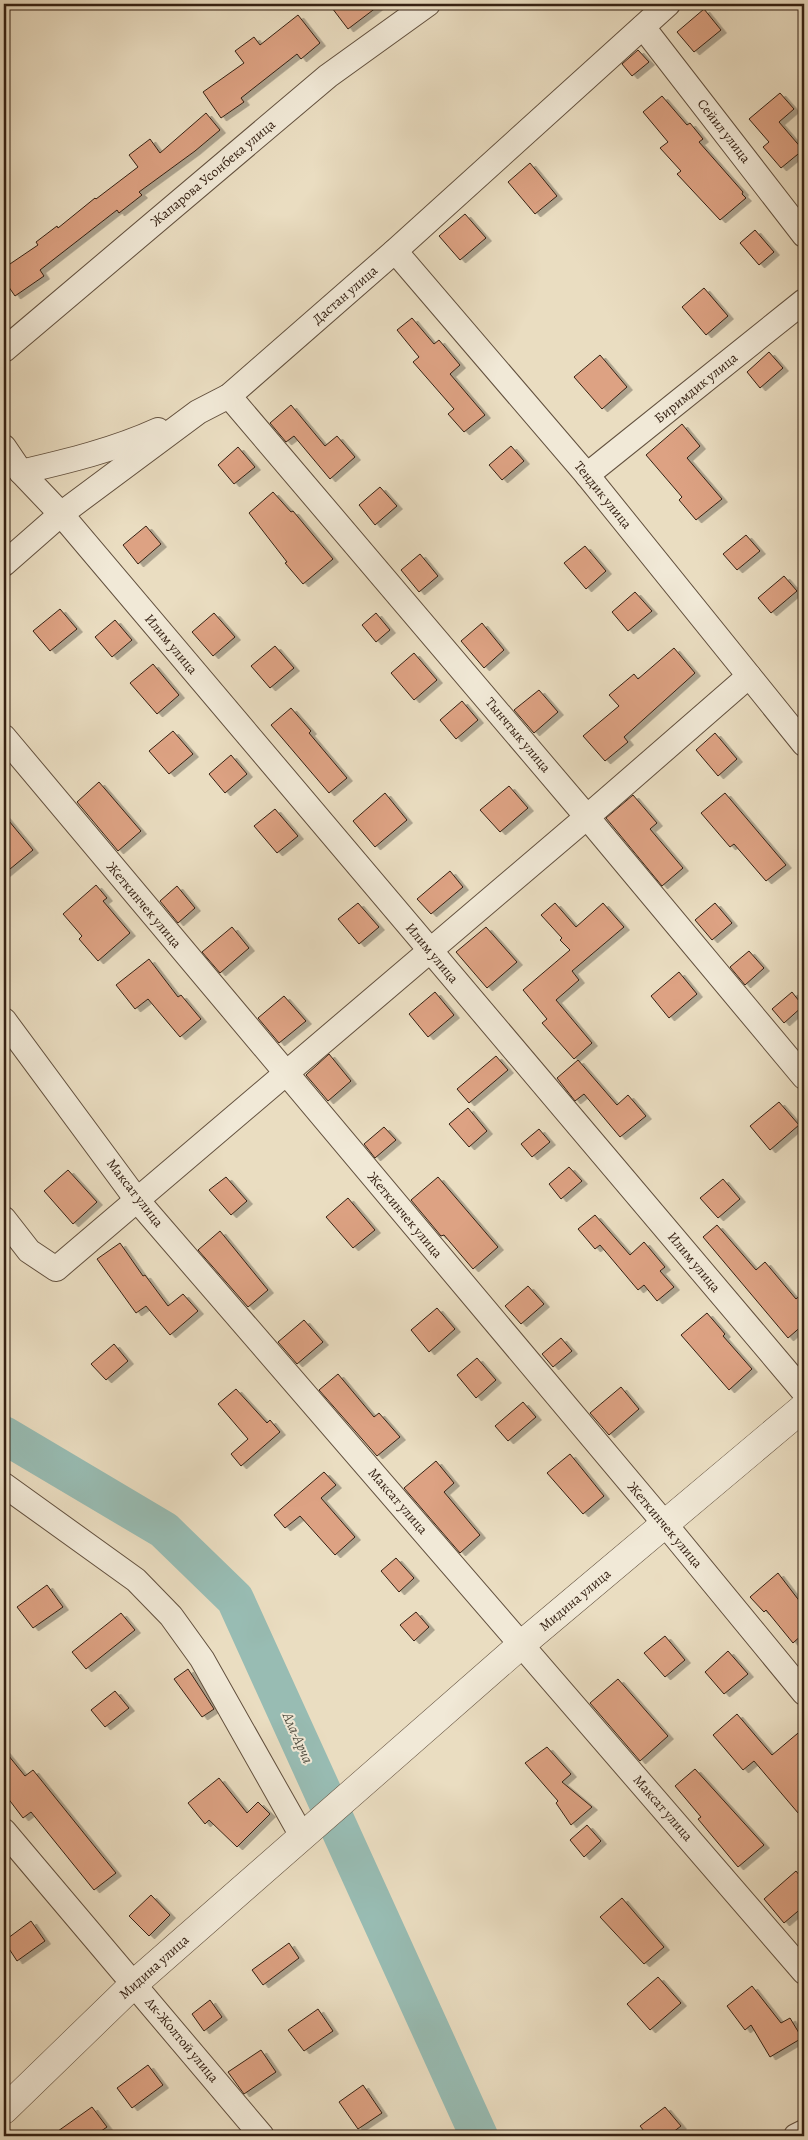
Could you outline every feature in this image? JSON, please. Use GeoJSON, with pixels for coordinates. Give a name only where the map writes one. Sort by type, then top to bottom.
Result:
{"type":"FeatureCollection","features":[{"type":"Feature","properties":{"kind":"street","name":"Жапарова Усонбека улица"},"geometry":{"type":"LineString","coordinates":[[4,350],[328,76],[428,4]]}},
{"type":"Feature","properties":{"kind":"street","name":"Дастан улица"},"geometry":{"type":"LineString","coordinates":[[4,564],[61,514],[198,412],[228,396],[395,252],[668,4]]}},
{"type":"Feature","properties":{"kind":"street","name":"Сейил улица"},"geometry":{"type":"LineString","coordinates":[[643,27],[804,236]]}},
{"type":"Feature","properties":{"kind":"street","name":"Тендик улица"},"geometry":{"type":"LineString","coordinates":[[395,252],[587,475],[804,744]]}},
{"type":"Feature","properties":{"kind":"street","name":"Биримдик улица"},"geometry":{"type":"LineString","coordinates":[[587,475],[804,301]]}},
{"type":"Feature","properties":{"kind":"street","name":"Тынчтык улица"},"geometry":{"type":"LineString","coordinates":[[228,396],[587,817],[804,1077]]}},
{"type":"Feature","properties":{"kind":"street"},"geometry":{"type":"LineString","coordinates":[[21,472],[94,454],[132,442],[198,412]]}},
{"type":"Feature","properties":{"kind":"street","name":"Илим улица"},"geometry":{"type":"LineString","coordinates":[[4,447],[21,472],[61,514],[804,1392]]}},
{"type":"Feature","properties":{"kind":"street"},"geometry":{"type":"LineString","coordinates":[[4,1219],[29,1251],[56,1269],[587,817],[748,676]]}},
{"type":"Feature","properties":{"kind":"street","name":"Жеткинчек улица"},"geometry":{"type":"LineString","coordinates":[[4,737],[665,1524],[804,1693]]}},
{"type":"Feature","properties":{"kind":"street","name":"Максат улица"},"geometry":{"type":"LineString","coordinates":[[4,1020],[137,1200],[804,1972]]}},
{"type":"Feature","properties":{"kind":"street","name":"Мидина улица"},"geometry":{"type":"LineString","coordinates":[[4,2110],[135,1984],[306,1833],[522,1644],[804,1408]]}},
{"type":"Feature","properties":{"kind":"street"},"geometry":{"type":"LineString","coordinates":[[4,1485],[136,1580],[171,1616],[202,1659],[306,1833]]}},
{"type":"Feature","properties":{"kind":"street","name":"Ак-Жолтой улица"},"geometry":{"type":"LineString","coordinates":[[4,1831],[262,2136]]}},
{"type":"Feature","properties":{"kind":"street"},"geometry":{"type":"LineString","coordinates":[[796,2136],[804,2132]]}},
{"type":"Feature","properties":{"kind":"building"},"geometry":{"type":"Polygon","coordinates":[[[329,4],[381,4],[348,29],[329,4]]]}},
{"type":"Feature","properties":{"kind":"building"},"geometry":{"type":"Polygon","coordinates":[[[704,9],[721,30],[694,52],[677,32],[704,9]]]}},
{"type":"Feature","properties":{"kind":"building"},"geometry":{"type":"Polygon","coordinates":[[[298,15],[320,43],[301,59],[297,54],[241,98],[244,102],[221,118],[203,92],[244,63],[235,51],[254,37],[260,45],[298,15]]]}},
{"type":"Feature","properties":{"kind":"building"},"geometry":{"type":"Polygon","coordinates":[[[638,50],[649,62],[632,76],[622,64],[638,50]]]}},
{"type":"Feature","properties":{"kind":"building"},"geometry":{"type":"Polygon","coordinates":[[[780,93],[794,109],[779,122],[803,150],[781,168],[763,147],[769,142],[749,119],[780,93]]]}},
{"type":"Feature","properties":{"kind":"building"},"geometry":{"type":"Polygon","coordinates":[[[662,96],[687,125],[690,123],[703,139],[699,142],[743,192],[742,194],[746,198],[720,220],[677,174],[681,171],[660,148],[668,142],[643,112],[662,96]]]}},
{"type":"Feature","properties":{"kind":"building"},"geometry":{"type":"Polygon","coordinates":[[[206,113],[220,130],[139,192],[142,195],[119,213],[117,210],[40,270],[44,276],[15,296],[4,280],[4,268],[38,245],[36,242],[57,226],[58,228],[138,167],[129,155],[150,139],[160,153],[206,113]]]}},
{"type":"Feature","properties":{"kind":"building"},"geometry":{"type":"Polygon","coordinates":[[[530,163],[557,196],[535,214],[508,182],[530,163]]]}},
{"type":"Feature","properties":{"kind":"building"},"geometry":{"type":"Polygon","coordinates":[[[465,214],[486,238],[460,260],[439,236],[465,214]]]}},
{"type":"Feature","properties":{"kind":"building"},"geometry":{"type":"Polygon","coordinates":[[[755,230],[774,252],[759,265],[740,243],[755,230]]]}},
{"type":"Feature","properties":{"kind":"building"},"geometry":{"type":"Polygon","coordinates":[[[704,288],[728,316],[706,335],[682,307],[704,288]]]}},
{"type":"Feature","properties":{"kind":"building"},"geometry":{"type":"Polygon","coordinates":[[[412,318],[434,344],[439,340],[460,365],[450,374],[485,415],[464,432],[448,414],[454,409],[413,362],[419,357],[397,330],[412,318]]]}},
{"type":"Feature","properties":{"kind":"building"},"geometry":{"type":"Polygon","coordinates":[[[769,352],[783,368],[760,388],[747,372],[769,352]]]}},
{"type":"Feature","properties":{"kind":"building"},"geometry":{"type":"Polygon","coordinates":[[[600,355],[627,387],[602,409],[574,377],[600,355]]]}},
{"type":"Feature","properties":{"kind":"building"},"geometry":{"type":"Polygon","coordinates":[[[291,405],[325,446],[337,436],[355,457],[330,479],[294,436],[286,442],[270,423],[291,405]]]}},
{"type":"Feature","properties":{"kind":"building"},"geometry":{"type":"Polygon","coordinates":[[[682,424],[700,446],[687,458],[722,499],[696,520],[679,500],[682,497],[646,455],[682,424]]]}},
{"type":"Feature","properties":{"kind":"building"},"geometry":{"type":"Polygon","coordinates":[[[511,446],[524,461],[502,480],[489,465],[511,446]]]}},
{"type":"Feature","properties":{"kind":"building"},"geometry":{"type":"Polygon","coordinates":[[[238,447],[255,467],[234,484],[218,465],[238,447]]]}},
{"type":"Feature","properties":{"kind":"building"},"geometry":{"type":"Polygon","coordinates":[[[380,487],[397,506],[375,525],[359,505],[380,487]]]}},
{"type":"Feature","properties":{"kind":"building"},"geometry":{"type":"Polygon","coordinates":[[[273,492],[291,512],[293,511],[333,559],[303,584],[285,563],[287,562],[249,513],[273,492]]]}},
{"type":"Feature","properties":{"kind":"building"},"geometry":{"type":"Polygon","coordinates":[[[146,526],[161,544],[138,564],[123,545],[146,526]]]}},
{"type":"Feature","properties":{"kind":"building"},"geometry":{"type":"Polygon","coordinates":[[[746,535],[760,551],[737,570],[723,554],[746,535]]]}},
{"type":"Feature","properties":{"kind":"building"},"geometry":{"type":"Polygon","coordinates":[[[585,546],[606,571],[586,589],[564,563],[585,546]]]}},
{"type":"Feature","properties":{"kind":"building"},"geometry":{"type":"Polygon","coordinates":[[[420,554],[438,576],[419,592],[401,570],[420,554]]]}},
{"type":"Feature","properties":{"kind":"building"},"geometry":{"type":"Polygon","coordinates":[[[784,576],[797,591],[771,613],[758,598],[784,576]]]}},
{"type":"Feature","properties":{"kind":"building"},"geometry":{"type":"Polygon","coordinates":[[[635,592],[652,611],[628,631],[612,612],[635,592]]]}},
{"type":"Feature","properties":{"kind":"building"},"geometry":{"type":"Polygon","coordinates":[[[60,609],[77,629],[50,651],[33,631],[60,609]]]}},
{"type":"Feature","properties":{"kind":"building"},"geometry":{"type":"Polygon","coordinates":[[[214,613],[235,637],[213,656],[192,632],[214,613]]]}},
{"type":"Feature","properties":{"kind":"building"},"geometry":{"type":"Polygon","coordinates":[[[376,613],[390,630],[376,642],[362,625],[376,613]]]}},
{"type":"Feature","properties":{"kind":"building"},"geometry":{"type":"Polygon","coordinates":[[[115,620],[132,640],[112,657],[95,637],[115,620]]]}},
{"type":"Feature","properties":{"kind":"building"},"geometry":{"type":"Polygon","coordinates":[[[482,623],[504,650],[484,668],[461,641],[482,623]]]}},
{"type":"Feature","properties":{"kind":"building"},"geometry":{"type":"Polygon","coordinates":[[[275,646],[294,668],[270,688],[251,666],[275,646]]]}},
{"type":"Feature","properties":{"kind":"building"},"geometry":{"type":"Polygon","coordinates":[[[674,648],[695,673],[624,737],[628,742],[605,761],[583,736],[619,706],[609,695],[634,674],[638,679],[674,648]]]}},
{"type":"Feature","properties":{"kind":"building"},"geometry":{"type":"Polygon","coordinates":[[[414,653],[437,680],[414,700],[391,673],[414,653]]]}},
{"type":"Feature","properties":{"kind":"building"},"geometry":{"type":"Polygon","coordinates":[[[153,664],[179,695],[157,714],[130,683],[153,664]]]}},
{"type":"Feature","properties":{"kind":"building"},"geometry":{"type":"Polygon","coordinates":[[[539,690],[558,712],[534,733],[514,710],[539,690]]]}},
{"type":"Feature","properties":{"kind":"building"},"geometry":{"type":"Polygon","coordinates":[[[462,701],[478,720],[456,739],[440,720],[462,701]]]}},
{"type":"Feature","properties":{"kind":"building"},"geometry":{"type":"Polygon","coordinates":[[[291,708],[311,731],[309,733],[347,778],[329,793],[271,725],[291,708]]]}},
{"type":"Feature","properties":{"kind":"building"},"geometry":{"type":"Polygon","coordinates":[[[173,731],[193,754],[169,774],[149,751],[173,731]]]}},
{"type":"Feature","properties":{"kind":"building"},"geometry":{"type":"Polygon","coordinates":[[[715,733],[737,759],[718,776],[696,750],[715,733]]]}},
{"type":"Feature","properties":{"kind":"building"},"geometry":{"type":"Polygon","coordinates":[[[231,755],[247,774],[225,793],[209,774],[231,755]]]}},
{"type":"Feature","properties":{"kind":"building"},"geometry":{"type":"Polygon","coordinates":[[[99,782],[141,831],[118,851],[77,802],[99,782]]]}},
{"type":"Feature","properties":{"kind":"building"},"geometry":{"type":"Polygon","coordinates":[[[509,786],[528,808],[500,832],[480,810],[509,786]]]}},
{"type":"Feature","properties":{"kind":"building"},"geometry":{"type":"Polygon","coordinates":[[[385,793],[407,820],[375,847],[353,821],[385,793]]]}},
{"type":"Feature","properties":{"kind":"building"},"geometry":{"type":"Polygon","coordinates":[[[725,793],[786,865],[766,881],[734,844],[730,847],[701,813],[725,793]]]}},
{"type":"Feature","properties":{"kind":"building"},"geometry":{"type":"Polygon","coordinates":[[[633,795],[657,823],[650,829],[683,868],[662,886],[606,818],[633,795]]]}},
{"type":"Feature","properties":{"kind":"building"},"geometry":{"type":"Polygon","coordinates":[[[275,809],[298,836],[277,853],[254,826],[275,809]]]}},
{"type":"Feature","properties":{"kind":"building"},"geometry":{"type":"Polygon","coordinates":[[[4,815],[33,850],[4,874],[4,815]]]}},
{"type":"Feature","properties":{"kind":"building"},"geometry":{"type":"Polygon","coordinates":[[[450,871],[463,887],[431,914],[417,899],[450,871]]]}},
{"type":"Feature","properties":{"kind":"building"},"geometry":{"type":"Polygon","coordinates":[[[96,885],[107,898],[103,901],[130,933],[98,961],[79,939],[82,936],[63,914],[96,885]]]}},
{"type":"Feature","properties":{"kind":"building"},"geometry":{"type":"Polygon","coordinates":[[[177,886],[195,908],[178,923],[160,901],[177,886]]]}},
{"type":"Feature","properties":{"kind":"building"},"geometry":{"type":"Polygon","coordinates":[[[358,903],[379,927],[359,944],[338,919],[358,903]]]}},
{"type":"Feature","properties":{"kind":"building"},"geometry":{"type":"Polygon","coordinates":[[[555,903],[576,927],[603,903],[624,927],[572,971],[579,980],[556,1000],[592,1043],[574,1059],[542,1023],[547,1019],[523,990],[570,950],[541,915],[555,903]]]}},
{"type":"Feature","properties":{"kind":"building"},"geometry":{"type":"Polygon","coordinates":[[[715,903],[732,923],[712,940],[695,920],[715,903]]]}},
{"type":"Feature","properties":{"kind":"building"},"geometry":{"type":"Polygon","coordinates":[[[232,927],[249,948],[220,973],[202,952],[232,927]]]}},
{"type":"Feature","properties":{"kind":"building"},"geometry":{"type":"Polygon","coordinates":[[[486,927],[517,962],[487,988],[456,952],[486,927]]]}},
{"type":"Feature","properties":{"kind":"building"},"geometry":{"type":"Polygon","coordinates":[[[749,951],[764,968],[745,985],[730,967],[749,951]]]}},
{"type":"Feature","properties":{"kind":"building"},"geometry":{"type":"Polygon","coordinates":[[[149,959],[178,997],[181,995],[201,1019],[180,1037],[148,999],[135,1009],[116,985],[149,959]]]}},
{"type":"Feature","properties":{"kind":"building"},"geometry":{"type":"Polygon","coordinates":[[[679,972],[697,994],[669,1018],[651,996],[679,972]]]}},
{"type":"Feature","properties":{"kind":"building"},"geometry":{"type":"Polygon","coordinates":[[[435,992],[454,1015],[428,1037],[409,1014],[435,992]]]}},
{"type":"Feature","properties":{"kind":"building"},"geometry":{"type":"Polygon","coordinates":[[[792,992],[803,1006],[784,1023],[772,1009],[792,992]]]}},
{"type":"Feature","properties":{"kind":"building"},"geometry":{"type":"Polygon","coordinates":[[[284,996],[306,1021],[279,1043],[258,1018],[284,996]]]}},
{"type":"Feature","properties":{"kind":"building"},"geometry":{"type":"Polygon","coordinates":[[[329,1054],[351,1081],[328,1101],[306,1075],[329,1054]]]}},
{"type":"Feature","properties":{"kind":"building"},"geometry":{"type":"Polygon","coordinates":[[[496,1056],[508,1070],[469,1103],[457,1089],[496,1056]]]}},
{"type":"Feature","properties":{"kind":"building"},"geometry":{"type":"Polygon","coordinates":[[[578,1060],[617,1105],[628,1095],[646,1116],[620,1137],[584,1094],[575,1101],[557,1078],[578,1060]]]}},
{"type":"Feature","properties":{"kind":"building"},"geometry":{"type":"Polygon","coordinates":[[[779,1102],[799,1125],[770,1150],[750,1126],[779,1102]]]}},
{"type":"Feature","properties":{"kind":"building"},"geometry":{"type":"Polygon","coordinates":[[[468,1108],[487,1131],[469,1147],[449,1124],[468,1108]]]}},
{"type":"Feature","properties":{"kind":"building"},"geometry":{"type":"Polygon","coordinates":[[[384,1127],[396,1140],[375,1158],[364,1144],[384,1127]]]}},
{"type":"Feature","properties":{"kind":"building"},"geometry":{"type":"Polygon","coordinates":[[[539,1129],[550,1142],[532,1157],[521,1144],[539,1129]]]}},
{"type":"Feature","properties":{"kind":"building"},"geometry":{"type":"Polygon","coordinates":[[[569,1167],[582,1181],[561,1199],[549,1184],[569,1167]]]}},
{"type":"Feature","properties":{"kind":"building"},"geometry":{"type":"Polygon","coordinates":[[[68,1170],[97,1202],[73,1224],[44,1191],[68,1170]]]}},
{"type":"Feature","properties":{"kind":"building"},"geometry":{"type":"Polygon","coordinates":[[[226,1177],[247,1201],[231,1215],[209,1190],[226,1177]]]}},
{"type":"Feature","properties":{"kind":"building"},"geometry":{"type":"Polygon","coordinates":[[[438,1177],[498,1247],[473,1269],[444,1235],[441,1236],[411,1200],[438,1177]]]}},
{"type":"Feature","properties":{"kind":"building"},"geometry":{"type":"Polygon","coordinates":[[[723,1179],[740,1199],[718,1218],[700,1198],[723,1179]]]}},
{"type":"Feature","properties":{"kind":"building"},"geometry":{"type":"Polygon","coordinates":[[[348,1198],[375,1230],[353,1248],[326,1217],[348,1198]]]}},
{"type":"Feature","properties":{"kind":"building"},"geometry":{"type":"Polygon","coordinates":[[[595,1215],[630,1255],[644,1242],[665,1267],[660,1271],[674,1287],[657,1301],[644,1285],[638,1290],[600,1245],[595,1249],[578,1229],[595,1215]]]}},
{"type":"Feature","properties":{"kind":"building"},"geometry":{"type":"Polygon","coordinates":[[[717,1225],[756,1270],[765,1262],[796,1299],[804,1292],[804,1324],[788,1338],[703,1237],[717,1225]]]}},
{"type":"Feature","properties":{"kind":"building"},"geometry":{"type":"Polygon","coordinates":[[[220,1231],[268,1290],[248,1307],[198,1250],[220,1231]]]}},
{"type":"Feature","properties":{"kind":"building"},"geometry":{"type":"Polygon","coordinates":[[[120,1243],[143,1276],[145,1275],[168,1306],[183,1294],[198,1311],[170,1335],[146,1306],[136,1313],[97,1259],[120,1243]]]}},
{"type":"Feature","properties":{"kind":"building"},"geometry":{"type":"Polygon","coordinates":[[[528,1286],[544,1304],[521,1324],[505,1306],[528,1286]]]}},
{"type":"Feature","properties":{"kind":"building"},"geometry":{"type":"Polygon","coordinates":[[[437,1308],[455,1329],[429,1352],[411,1330],[437,1308]]]}},
{"type":"Feature","properties":{"kind":"building"},"geometry":{"type":"Polygon","coordinates":[[[707,1313],[725,1334],[723,1336],[752,1369],[729,1390],[681,1335],[707,1313]]]}},
{"type":"Feature","properties":{"kind":"building"},"geometry":{"type":"Polygon","coordinates":[[[304,1320],[323,1342],[297,1364],[278,1342],[304,1320]]]}},
{"type":"Feature","properties":{"kind":"building"},"geometry":{"type":"Polygon","coordinates":[[[561,1338],[572,1351],[553,1367],[542,1354],[561,1338]]]}},
{"type":"Feature","properties":{"kind":"building"},"geometry":{"type":"Polygon","coordinates":[[[114,1344],[128,1361],[106,1380],[91,1364],[114,1344]]]}},
{"type":"Feature","properties":{"kind":"building"},"geometry":{"type":"Polygon","coordinates":[[[477,1358],[496,1380],[476,1398],[457,1375],[477,1358]]]}},
{"type":"Feature","properties":{"kind":"building"},"geometry":{"type":"Polygon","coordinates":[[[338,1374],[374,1417],[379,1413],[400,1437],[377,1456],[319,1390],[338,1374]]]}},
{"type":"Feature","properties":{"kind":"building"},"geometry":{"type":"Polygon","coordinates":[[[621,1387],[639,1409],[609,1435],[590,1413],[621,1387]]]}},
{"type":"Feature","properties":{"kind":"building"},"geometry":{"type":"Polygon","coordinates":[[[236,1389],[267,1423],[270,1420],[280,1432],[241,1466],[231,1454],[248,1439],[218,1404],[236,1389]]]}},
{"type":"Feature","properties":{"kind":"building"},"geometry":{"type":"Polygon","coordinates":[[[523,1402],[536,1417],[508,1441],[495,1426],[523,1402]]]}},
{"type":"Feature","properties":{"kind":"building"},"geometry":{"type":"Polygon","coordinates":[[[570,1454],[604,1496],[583,1514],[547,1473],[570,1454]]]}},
{"type":"Feature","properties":{"kind":"building"},"geometry":{"type":"Polygon","coordinates":[[[436,1461],[454,1483],[444,1492],[480,1535],[460,1553],[404,1488],[436,1461]]]}},
{"type":"Feature","properties":{"kind":"building"},"geometry":{"type":"Polygon","coordinates":[[[324,1472],[336,1485],[321,1498],[355,1537],[335,1555],[300,1516],[285,1528],[274,1515],[324,1472]]]}},
{"type":"Feature","properties":{"kind":"building"},"geometry":{"type":"Polygon","coordinates":[[[396,1558],[414,1578],[399,1592],[381,1571],[396,1558]]]}},
{"type":"Feature","properties":{"kind":"building"},"geometry":{"type":"Polygon","coordinates":[[[778,1573],[804,1607],[804,1633],[793,1643],[766,1610],[764,1612],[750,1597],[778,1573]]]}},
{"type":"Feature","properties":{"kind":"building"},"geometry":{"type":"Polygon","coordinates":[[[47,1585],[63,1607],[33,1628],[17,1607],[47,1585]]]}},
{"type":"Feature","properties":{"kind":"building"},"geometry":{"type":"Polygon","coordinates":[[[416,1612],[429,1627],[414,1641],[400,1625],[416,1612]]]}},
{"type":"Feature","properties":{"kind":"building"},"geometry":{"type":"Polygon","coordinates":[[[121,1613],[135,1630],[86,1669],[72,1652],[121,1613]]]}},
{"type":"Feature","properties":{"kind":"building"},"geometry":{"type":"Polygon","coordinates":[[[665,1636],[685,1660],[665,1677],[644,1653],[665,1636]]]}},
{"type":"Feature","properties":{"kind":"building"},"geometry":{"type":"Polygon","coordinates":[[[728,1651],[748,1674],[724,1694],[705,1672],[728,1651]]]}},
{"type":"Feature","properties":{"kind":"building"},"geometry":{"type":"Polygon","coordinates":[[[188,1669],[214,1709],[202,1717],[174,1679],[188,1669]]]}},
{"type":"Feature","properties":{"kind":"building"},"geometry":{"type":"Polygon","coordinates":[[[618,1679],[668,1736],[640,1761],[590,1703],[618,1679]]]}},
{"type":"Feature","properties":{"kind":"building"},"geometry":{"type":"Polygon","coordinates":[[[115,1691],[129,1708],[105,1727],[91,1710],[115,1691]]]}},
{"type":"Feature","properties":{"kind":"building"},"geometry":{"type":"Polygon","coordinates":[[[737,1714],[772,1755],[804,1728],[804,1820],[754,1761],[743,1770],[713,1735],[737,1714]]]}},
{"type":"Feature","properties":{"kind":"building"},"geometry":{"type":"Polygon","coordinates":[[[547,1747],[571,1774],[562,1782],[592,1807],[571,1825],[556,1803],[558,1801],[525,1763],[547,1747]]]}},
{"type":"Feature","properties":{"kind":"building"},"geometry":{"type":"Polygon","coordinates":[[[4,1750],[25,1776],[33,1770],[116,1873],[94,1890],[31,1812],[23,1818],[4,1793],[4,1750]]]}},
{"type":"Feature","properties":{"kind":"building"},"geometry":{"type":"Polygon","coordinates":[[[695,1769],[764,1845],[738,1867],[698,1819],[701,1817],[675,1786],[695,1769]]]}},
{"type":"Feature","properties":{"kind":"building"},"geometry":{"type":"Polygon","coordinates":[[[219,1778],[247,1813],[258,1802],[270,1814],[237,1847],[209,1820],[205,1824],[188,1803],[219,1778]]]}},
{"type":"Feature","properties":{"kind":"building"},"geometry":{"type":"Polygon","coordinates":[[[587,1825],[601,1841],[584,1857],[570,1840],[587,1825]]]}},
{"type":"Feature","properties":{"kind":"building"},"geometry":{"type":"Polygon","coordinates":[[[796,1871],[804,1881],[804,1906],[784,1923],[764,1899],[796,1871]]]}},
{"type":"Feature","properties":{"kind":"building"},"geometry":{"type":"Polygon","coordinates":[[[151,1895],[170,1915],[149,1936],[129,1916],[151,1895]]]}},
{"type":"Feature","properties":{"kind":"building"},"geometry":{"type":"Polygon","coordinates":[[[622,1898],[664,1947],[644,1964],[600,1917],[622,1898]]]}},
{"type":"Feature","properties":{"kind":"building"},"geometry":{"type":"Polygon","coordinates":[[[31,1921],[45,1941],[17,1961],[4,1941],[31,1921]]]}},
{"type":"Feature","properties":{"kind":"building"},"geometry":{"type":"Polygon","coordinates":[[[289,1943],[299,1958],[263,1985],[252,1970],[289,1943]]]}},
{"type":"Feature","properties":{"kind":"building"},"geometry":{"type":"Polygon","coordinates":[[[658,1977],[681,2003],[650,2030],[627,2004],[658,1977]]]}},
{"type":"Feature","properties":{"kind":"building"},"geometry":{"type":"Polygon","coordinates":[[[752,1986],[781,2023],[790,2018],[802,2038],[770,2057],[751,2025],[745,2030],[727,2006],[752,1986]]]}},
{"type":"Feature","properties":{"kind":"building"},"geometry":{"type":"Polygon","coordinates":[[[210,2000],[222,2017],[204,2031],[192,2014],[210,2000]]]}},
{"type":"Feature","properties":{"kind":"building"},"geometry":{"type":"Polygon","coordinates":[[[318,2009],[333,2031],[304,2051],[288,2030],[318,2009]]]}},
{"type":"Feature","properties":{"kind":"building"},"geometry":{"type":"Polygon","coordinates":[[[261,2050],[276,2072],[244,2094],[228,2072],[261,2050]]]}},
{"type":"Feature","properties":{"kind":"building"},"geometry":{"type":"Polygon","coordinates":[[[148,2065],[163,2085],[132,2108],[117,2088],[148,2065]]]}},
{"type":"Feature","properties":{"kind":"building"},"geometry":{"type":"Polygon","coordinates":[[[363,2085],[382,2113],[358,2129],[339,2102],[363,2085]]]}},
{"type":"Feature","properties":{"kind":"building"},"geometry":{"type":"Polygon","coordinates":[[[92,2107],[107,2127],[94,2136],[51,2136],[92,2107]]]}},
{"type":"Feature","properties":{"kind":"building"},"geometry":{"type":"Polygon","coordinates":[[[665,2107],[681,2126],[668,2136],[648,2136],[640,2126],[665,2107]]]}},
{"type":"Feature","properties":{"kind":"waterway","name":"Ала-Арча"},"geometry":{"type":"LineString","coordinates":[[4,1435],[164,1530],[235,1599],[479,2136]]}}]}
